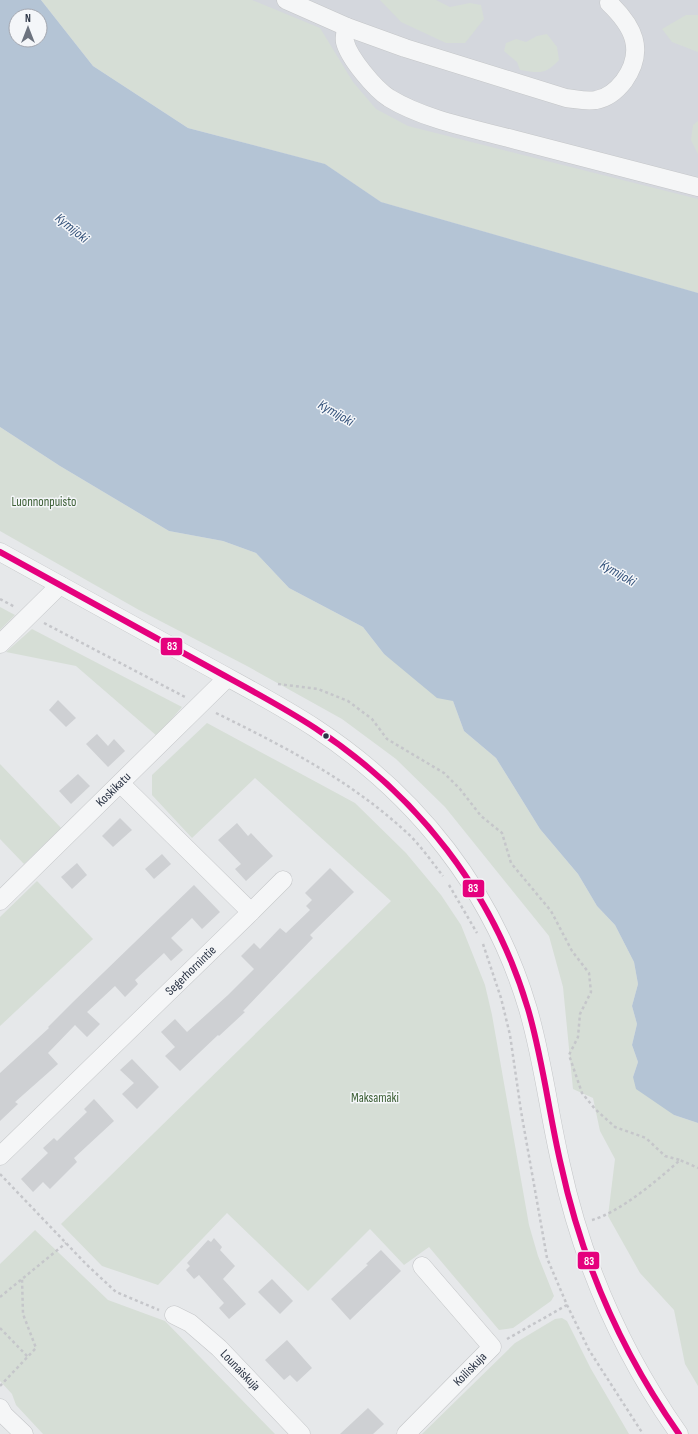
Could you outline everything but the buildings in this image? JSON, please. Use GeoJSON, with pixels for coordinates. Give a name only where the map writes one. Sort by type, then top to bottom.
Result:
{"type":"FeatureCollection","features":[{"type":"Feature","properties":{"kind":"street"},"geometry":{"type":"LineString","coordinates":[[286,0],[346,27],[405,48],[566,98],[597,100],[610,95],[620,86],[628,75],[635,59],[634,36],[628,24],[609,3]]}},
{"type":"Feature","properties":{"kind":"street"},"geometry":{"type":"LineString","coordinates":[[346,27],[344,35],[345,42],[349,52],[362,70],[376,87],[388,98],[412,109],[462,126],[698,187]]}},
{"type":"Feature","properties":{"kind":"street"},"geometry":{"type":"LineString","coordinates":[[0,552],[313,727],[362,762],[404,799],[432,829],[466,875],[497,929],[513,967],[528,1011],[561,1166],[576,1225],[592,1272],[617,1328],[653,1395],[679,1434]]}},
{"type":"Feature","properties":{"kind":"street"},"geometry":{"type":"LineString","coordinates":[[0,644],[60,585]]}},
{"type":"Feature","properties":{"kind":"street","name":"Koskikatu"},"geometry":{"type":"LineString","coordinates":[[0,901],[121,784],[227,678]]}},
{"type":"Feature","properties":{"kind":"street"},"geometry":{"type":"LineString","coordinates":[[121,784],[251,912]]}},
{"type":"Feature","properties":{"kind":"street","name":"Segerhornintie"},"geometry":{"type":"LineString","coordinates":[[0,1156],[283,880]]}},
{"type":"Feature","properties":{"kind":"street","name":"Koiliskuja"},"geometry":{"type":"LineString","coordinates":[[406,1434],[492,1347],[422,1266]]}},
{"type":"Feature","properties":{"kind":"street","name":"Lounaiskuja"},"geometry":{"type":"LineString","coordinates":[[174,1315],[190,1323],[219,1348],[301,1434]]}},
{"type":"Feature","properties":{"kind":"street"},"geometry":{"type":"LineString","coordinates":[[1,1414],[24,1434]]}},
{"type":"Feature","properties":{"kind":"path"},"geometry":{"type":"LineString","coordinates":[[0,599],[29,616],[188,699]]}},
{"type":"Feature","properties":{"kind":"path"},"geometry":{"type":"LineString","coordinates":[[215,713],[314,763],[357,791],[405,830],[444,878]]}},
{"type":"Feature","properties":{"kind":"path"},"geometry":{"type":"LineString","coordinates":[[448,883],[478,933]]}},
{"type":"Feature","properties":{"kind":"path"},"geometry":{"type":"LineString","coordinates":[[482,940],[501,998],[510,1035],[521,1110],[547,1258],[566,1305],[589,1350],[643,1434]]}},
{"type":"Feature","properties":{"kind":"path"},"geometry":{"type":"LineString","coordinates":[[576,1225],[596,1219],[617,1208],[656,1181],[680,1160],[698,1168]]}},
{"type":"Feature","properties":{"kind":"path"},"geometry":{"type":"LineString","coordinates":[[0,1174],[66,1243],[116,1292],[154,1309],[174,1315]]}},
{"type":"Feature","properties":{"kind":"path"},"geometry":{"type":"LineString","coordinates":[[0,1297],[66,1243]]}},
{"type":"Feature","properties":{"kind":"path"},"geometry":{"type":"LineString","coordinates":[[0,1386],[36,1348],[23,1314],[22,1279]]}},
{"type":"Feature","properties":{"kind":"path"},"geometry":{"type":"LineString","coordinates":[[492,1347],[524,1331],[566,1305]]}},
{"type":"Feature","properties":{"kind":"path"},"geometry":{"type":"LineString","coordinates":[[0,1328],[28,1357]]}},
{"type":"Feature","properties":{"kind":"shaded area"},"geometry":{"type":"Polygon","coordinates":[[[42,0],[698,0],[698,293],[381,202],[325,164],[191,128],[42,0]]]}},
{"type":"Feature","properties":{"kind":"green space"},"geometry":{"type":"Polygon","coordinates":[[[41,0],[252,0],[320,28],[353,82],[376,109],[408,126],[698,199],[698,293],[381,202],[325,164],[188,128],[93,66],[41,0]]]}},
{"type":"Feature","properties":{"kind":"green space"},"geometry":{"type":"Polygon","coordinates":[[[380,0],[436,0],[450,7],[470,3],[481,5],[484,19],[465,43],[446,43],[401,22],[380,0]]]}},
{"type":"Feature","properties":{"kind":"green space"},"geometry":{"type":"Polygon","coordinates":[[[686,15],[698,15],[698,52],[672,42],[662,29],[686,15]]]}},
{"type":"Feature","properties":{"kind":"green space"},"geometry":{"type":"Polygon","coordinates":[[[547,34],[557,47],[559,60],[546,71],[537,72],[520,70],[517,62],[504,51],[506,43],[516,39],[526,42],[537,36],[547,34]]]}},
{"type":"Feature","properties":{"kind":"green space"},"geometry":{"type":"Polygon","coordinates":[[[698,121],[698,154],[691,140],[693,125],[698,121]]]}},
{"type":"Feature","properties":{"kind":"green space","name":"Luonnonpuisto"},"geometry":{"type":"Polygon","coordinates":[[[0,427],[60,466],[169,531],[223,541],[256,553],[289,588],[363,627],[384,654],[453,701],[464,731],[496,758],[540,829],[578,874],[597,906],[615,925],[634,962],[638,984],[632,1006],[637,1024],[632,1045],[638,1062],[633,1077],[674,1115],[698,1123],[698,1386],[685,1364],[674,1310],[640,1273],[608,1216],[615,1159],[600,1131],[593,1098],[573,1089],[563,987],[549,936],[445,807],[396,759],[342,719],[247,666],[139,610],[0,531],[0,427]]]}},
{"type":"Feature","properties":{"kind":"green space"},"geometry":{"type":"Polygon","coordinates":[[[0,607],[15,615],[0,630],[0,607]]]}},
{"type":"Feature","properties":{"kind":"green space"},"geometry":{"type":"Polygon","coordinates":[[[32,629],[182,707],[157,736],[76,666],[6,652],[32,629]]]}},
{"type":"Feature","properties":{"kind":"green space","name":"Maksamäki"},"geometry":{"type":"Polygon","coordinates":[[[207,723],[355,803],[406,853],[441,895],[461,925],[485,985],[492,1015],[529,1225],[538,1256],[554,1296],[551,1301],[513,1328],[499,1330],[429,1247],[404,1265],[370,1229],[308,1291],[227,1213],[158,1285],[102,1266],[61,1224],[391,901],[255,778],[192,838],[152,795],[152,775],[207,723]]]}},
{"type":"Feature","properties":{"kind":"green space"},"geometry":{"type":"Polygon","coordinates":[[[0,764],[61,828],[24,864],[0,839],[0,764]]]}},
{"type":"Feature","properties":{"kind":"green space"},"geometry":{"type":"Polygon","coordinates":[[[37,881],[93,939],[0,1026],[0,917],[37,881]]]}},
{"type":"Feature","properties":{"kind":"green space"},"geometry":{"type":"Polygon","coordinates":[[[35,1230],[108,1300],[165,1321],[275,1434],[43,1434],[16,1405],[12,1394],[0,1381],[0,1264],[35,1230]]]}},
{"type":"Feature","properties":{"kind":"green space"},"geometry":{"type":"Polygon","coordinates":[[[562,1318],[567,1321],[591,1369],[629,1434],[422,1434],[515,1343],[555,1319],[562,1318]]]}},
{"type":"Feature","properties":{"kind":"water","name":"Kymijoki"},"geometry":{"type":"Polygon","coordinates":[[[0,0],[41,0],[47,8],[8,8],[8,48],[48,48],[48,9],[93,66],[188,128],[325,164],[381,202],[698,293],[698,1123],[674,1115],[636,1089],[633,1077],[638,1062],[632,1045],[637,1024],[632,1006],[638,984],[634,962],[615,925],[597,906],[578,874],[540,829],[496,758],[464,731],[453,701],[437,698],[384,654],[363,627],[289,588],[256,553],[223,541],[169,531],[60,466],[0,427],[0,0]]]}},
{"type":"Feature","properties":{"kind":"transit line","name":"83"},"geometry":{"type":"LineString","coordinates":[[0,552],[288,711],[315,728],[352,754],[386,784],[418,815],[447,849],[472,886],[494,925],[513,966],[528,1009],[538,1048],[557,1146],[570,1201],[580,1237],[606,1306],[639,1371],[679,1434]]}}]}
